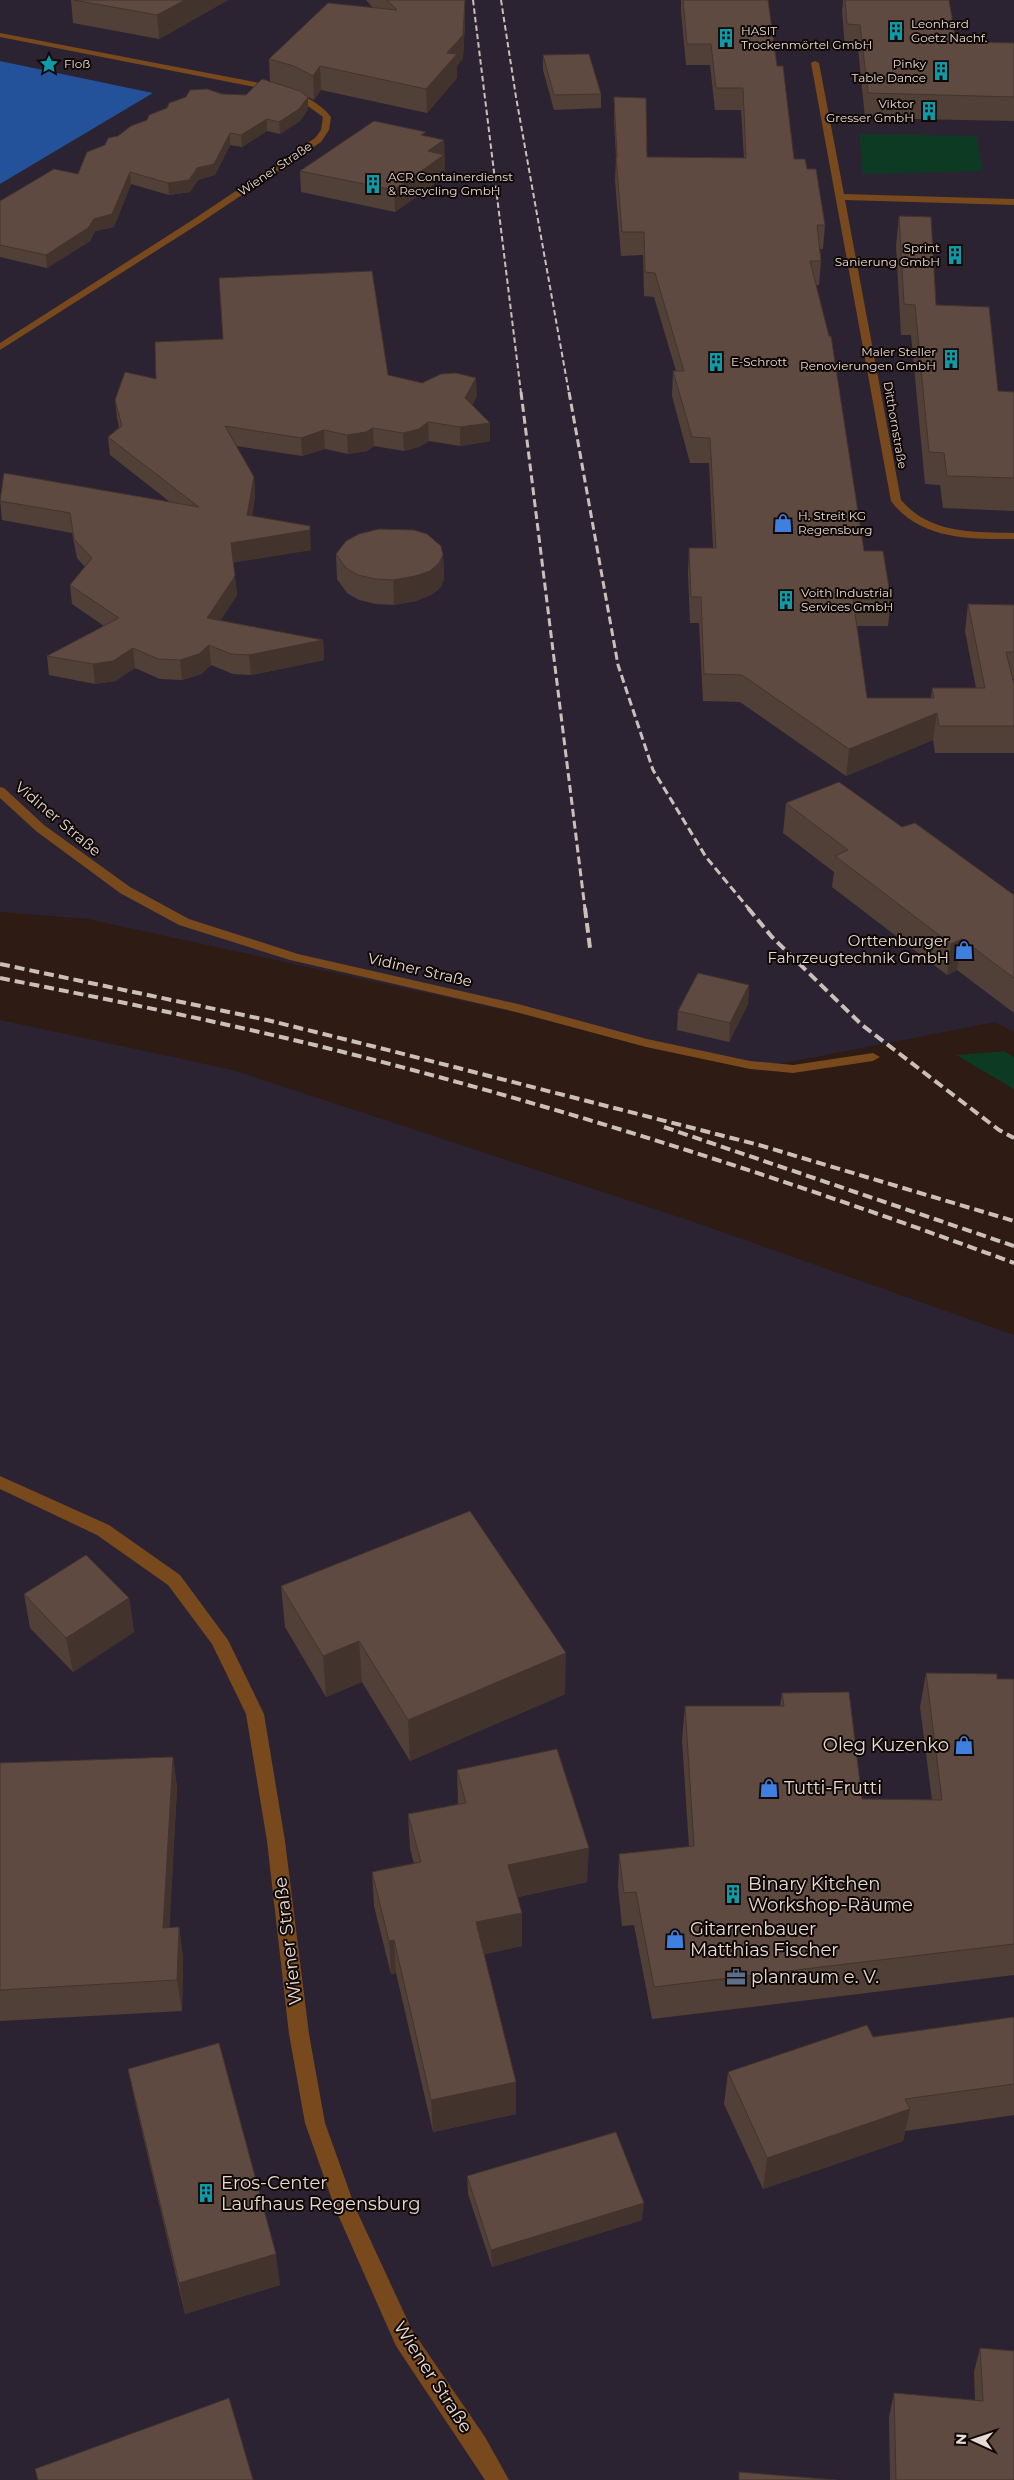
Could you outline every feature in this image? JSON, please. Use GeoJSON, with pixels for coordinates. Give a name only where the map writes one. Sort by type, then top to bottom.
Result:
{"type":"FeatureCollection","features":[{"type":"Feature","properties":{"kind":"street","name":"Wiener Straße"},"geometry":{"type":"LineString","coordinates":[[0,35],[277,88],[305,99],[320,109],[327,118],[325,130],[318,140],[197,221],[0,348]]}},
{"type":"Feature","properties":{"kind":"street","name":"Ditthornstraße"},"geometry":{"type":"LineString","coordinates":[[815,63],[896,501],[903,512],[919,522],[942,531],[969,535],[1014,536]]}},
{"type":"Feature","properties":{"kind":"street"},"geometry":{"type":"LineString","coordinates":[[841,197],[1014,202]]}},
{"type":"Feature","properties":{"kind":"street","name":"Vidiner Straße"},"geometry":{"type":"LineString","coordinates":[[0,792],[40,828],[125,890],[184,922],[295,957],[518,1008],[646,1043],[750,1065],[793,1069],[873,1057]]}},
{"type":"Feature","properties":{"kind":"street","name":"Wiener Straße"},"geometry":{"type":"LineString","coordinates":[[0,1482],[103,1530],[174,1580],[219,1640],[254,1714],[276,1841],[299,2034],[316,2123],[345,2208],[404,2338],[477,2445],[498,2480]]}},
{"type":"Feature","properties":{"kind":"shaded area"},"geometry":{"type":"Polygon","coordinates":[[[0,0],[1014,0],[1014,1032],[995,1022],[764,1067],[88,919],[0,912],[0,184],[153,93],[0,61],[0,0]]]}},
{"type":"Feature","properties":{"kind":"shaded area"},"geometry":{"type":"Polygon","coordinates":[[[0,1020],[233,1070],[691,1221],[1014,1335],[1014,2480],[0,2480],[0,1020]]]}},
{"type":"Feature","properties":{"kind":"green space"},"geometry":{"type":"Polygon","coordinates":[[[859,134],[976,136],[983,171],[863,174],[859,134]]]}},
{"type":"Feature","properties":{"kind":"green space"},"geometry":{"type":"Polygon","coordinates":[[[1004,1051],[1014,1057],[1014,1089],[956,1055],[1004,1051]]]}},
{"type":"Feature","properties":{"kind":"water"},"geometry":{"type":"Polygon","coordinates":[[[0,61],[153,93],[0,184],[0,61]]]}},
{"type":"Feature","properties":{"kind":"building"},"geometry":{"type":"Polygon","coordinates":[[[74,0],[185,0],[157,15],[74,0]]]}},
{"type":"Feature","properties":{"kind":"building"},"geometry":{"type":"Polygon","coordinates":[[[387,0],[465,0],[463,35],[447,53],[457,54],[426,89],[320,66],[313,76],[294,66],[269,59],[328,3],[397,10],[387,0]]]}},
{"type":"Feature","properties":{"kind":"building"},"geometry":{"type":"Polygon","coordinates":[[[683,0],[768,0],[777,66],[783,66],[794,159],[805,159],[807,169],[816,169],[825,225],[817,225],[821,261],[810,261],[829,336],[831,336],[864,551],[883,551],[891,600],[853,599],[867,698],[934,698],[932,688],[985,688],[968,604],[1014,605],[1014,652],[1006,652],[1014,684],[1014,726],[939,726],[937,713],[849,749],[742,675],[704,674],[701,597],[691,597],[689,548],[716,548],[710,438],[692,437],[673,371],[684,371],[655,273],[645,272],[644,232],[622,232],[616,157],[614,97],[646,98],[647,157],[746,158],[743,88],[716,88],[711,44],[687,44],[683,0]]]}},
{"type":"Feature","properties":{"kind":"building"},"geometry":{"type":"Polygon","coordinates":[[[845,0],[949,0],[956,42],[1014,43],[1014,97],[868,93],[860,25],[847,24],[845,0]]]}},
{"type":"Feature","properties":{"kind":"building"},"geometry":{"type":"Polygon","coordinates":[[[589,54],[601,94],[554,95],[543,55],[589,54]]]}},
{"type":"Feature","properties":{"kind":"building"},"geometry":{"type":"Polygon","coordinates":[[[262,79],[300,91],[308,97],[299,109],[279,122],[267,119],[241,135],[230,133],[214,164],[197,168],[189,180],[168,183],[130,172],[112,214],[94,219],[88,228],[46,255],[0,245],[0,201],[54,169],[78,174],[87,152],[105,145],[108,138],[118,136],[131,126],[147,120],[149,115],[167,108],[169,103],[186,97],[190,90],[207,89],[222,94],[246,95],[262,79]]]}},
{"type":"Feature","properties":{"kind":"building"},"geometry":{"type":"Polygon","coordinates":[[[374,121],[426,132],[421,135],[444,140],[428,151],[444,155],[394,190],[300,171],[374,121]]]}},
{"type":"Feature","properties":{"kind":"building"},"geometry":{"type":"Polygon","coordinates":[[[899,216],[931,217],[936,305],[989,307],[998,391],[1014,392],[1014,478],[947,476],[944,453],[929,452],[915,305],[904,304],[899,216]]]}},
{"type":"Feature","properties":{"kind":"building"},"geometry":{"type":"Polygon","coordinates":[[[372,271],[388,375],[422,383],[441,374],[456,373],[476,378],[465,398],[490,423],[460,427],[428,422],[419,429],[403,433],[373,428],[366,432],[347,435],[324,430],[301,438],[225,426],[254,477],[247,515],[310,526],[310,530],[231,543],[235,576],[207,618],[323,640],[249,655],[231,654],[209,645],[199,654],[180,660],[158,659],[133,648],[113,661],[93,664],[47,656],[119,618],[70,585],[92,558],[74,539],[70,513],[0,501],[4,473],[199,507],[108,437],[122,426],[115,400],[125,372],[156,379],[155,342],[223,339],[219,278],[372,271]]]}},
{"type":"Feature","properties":{"kind":"building"},"geometry":{"type":"Polygon","coordinates":[[[379,529],[414,530],[427,534],[441,546],[443,555],[439,563],[430,571],[393,580],[375,579],[358,575],[346,568],[336,554],[346,541],[359,534],[379,529]]]}},
{"type":"Feature","properties":{"kind":"building"},"geometry":{"type":"Polygon","coordinates":[[[839,782],[902,827],[915,823],[1014,895],[1014,978],[962,939],[951,944],[835,856],[848,850],[786,803],[839,782]]]}},
{"type":"Feature","properties":{"kind":"building"},"geometry":{"type":"Polygon","coordinates":[[[698,973],[749,985],[730,1023],[678,1011],[698,973]]]}},
{"type":"Feature","properties":{"kind":"building"},"geometry":{"type":"Polygon","coordinates":[[[470,1511],[566,1653],[408,1720],[359,1641],[323,1656],[281,1586],[470,1511]]]}},
{"type":"Feature","properties":{"kind":"building"},"geometry":{"type":"Polygon","coordinates":[[[86,1555],[129,1598],[66,1638],[24,1594],[86,1555]]]}},
{"type":"Feature","properties":{"kind":"building"},"geometry":{"type":"Polygon","coordinates":[[[926,1673],[997,1674],[997,1679],[1014,1679],[1014,1944],[654,1987],[636,1892],[624,1893],[619,1854],[694,1846],[685,1706],[784,1706],[782,1693],[849,1692],[862,1799],[942,1800],[926,1673]]]}},
{"type":"Feature","properties":{"kind":"building"},"geometry":{"type":"Polygon","coordinates":[[[557,1749],[589,1848],[508,1865],[522,1913],[476,1922],[516,2082],[431,2100],[394,1940],[389,1941],[372,1872],[421,1862],[408,1814],[466,1803],[457,1770],[557,1749]]]}},
{"type":"Feature","properties":{"kind":"building"},"geometry":{"type":"Polygon","coordinates":[[[173,1757],[163,1928],[179,1927],[177,1980],[0,1990],[0,1763],[173,1757]]]}},
{"type":"Feature","properties":{"kind":"building"},"geometry":{"type":"Polygon","coordinates":[[[1014,2017],[1014,2084],[905,2099],[910,2109],[767,2158],[728,2072],[867,2025],[873,2037],[1014,2017]]]}},
{"type":"Feature","properties":{"kind":"building","name":"Eros-Center Laufhaus Regensburg"},"geometry":{"type":"Polygon","coordinates":[[[219,2043],[276,2254],[179,2283],[128,2069],[219,2043]]]}},
{"type":"Feature","properties":{"kind":"building"},"geometry":{"type":"Polygon","coordinates":[[[616,2132],[644,2203],[491,2250],[467,2176],[616,2132]]]}},
{"type":"Feature","properties":{"kind":"building"},"geometry":{"type":"Polygon","coordinates":[[[980,2348],[1014,2351],[1014,2480],[896,2480],[894,2393],[983,2401],[980,2348]]]}},
{"type":"Feature","properties":{"kind":"building"},"geometry":{"type":"Polygon","coordinates":[[[229,2398],[253,2480],[38,2480],[35,2469],[229,2398]]]}},
{"type":"Feature","properties":{"kind":"building"},"geometry":{"type":"Polygon","coordinates":[[[739,2472],[836,2480],[739,2480],[739,2472]]]}},
{"type":"Feature","properties":{"kind":"railway"},"geometry":{"type":"LineString","coordinates":[[473,0],[521,393]]}},
{"type":"Feature","properties":{"kind":"railway"},"geometry":{"type":"LineString","coordinates":[[501,0],[516,97],[569,393]]}},
{"type":"Feature","properties":{"kind":"railway"},"geometry":{"type":"LineString","coordinates":[[521,392],[585,909]]}},
{"type":"Feature","properties":{"kind":"railway"},"geometry":{"type":"LineString","coordinates":[[569,392],[618,665],[653,770],[706,857],[749,909]]}},
{"type":"Feature","properties":{"kind":"railway"},"geometry":{"type":"LineString","coordinates":[[585,908],[590,948]]}},
{"type":"Feature","properties":{"kind":"railway"},"geometry":{"type":"LineString","coordinates":[[748,908],[772,937],[862,1025],[999,1130],[1014,1138]]}},
{"type":"Feature","properties":{"kind":"railway"},"geometry":{"type":"LineString","coordinates":[[0,964],[267,1020],[380,1048],[759,1145],[1014,1221]]}},
{"type":"Feature","properties":{"kind":"railway"},"geometry":{"type":"LineString","coordinates":[[0,978],[261,1032],[516,1098],[766,1176],[1014,1263]]}},
{"type":"Feature","properties":{"kind":"railway"},"geometry":{"type":"LineString","coordinates":[[664,1127],[1014,1246]]}},
{"type":"Feature","properties":{"kind":"place","name":"Leonhard Goetz Nachf."},"geometry":{"type":"Point","coordinates":[896,31]}},
{"type":"Feature","properties":{"kind":"place","name":"HASIT Trockenmörtel GmbH"},"geometry":{"type":"Point","coordinates":[726,38]}},
{"type":"Feature","properties":{"kind":"place","name":"Floß"},"geometry":{"type":"Point","coordinates":[49,64]}},
{"type":"Feature","properties":{"kind":"place","name":"Pinky Table Dance"},"geometry":{"type":"Point","coordinates":[941,71]}},
{"type":"Feature","properties":{"kind":"place","name":"Viktor Gresser GmbH"},"geometry":{"type":"Point","coordinates":[929,111]}},
{"type":"Feature","properties":{"kind":"place","name":"ACR Containerdienst & Recycling GmbH"},"geometry":{"type":"Point","coordinates":[373,184]}},
{"type":"Feature","properties":{"kind":"place","name":"Sprint Sanierung GmbH"},"geometry":{"type":"Point","coordinates":[955,255]}},
{"type":"Feature","properties":{"kind":"place","name":"Maler Steller Renovierungen GmbH"},"geometry":{"type":"Point","coordinates":[951,359]}},
{"type":"Feature","properties":{"kind":"place","name":"E-Schrott"},"geometry":{"type":"Point","coordinates":[716,362]}},
{"type":"Feature","properties":{"kind":"place","name":"H. Streit KG Regensburg"},"geometry":{"type":"Point","coordinates":[783,523]}},
{"type":"Feature","properties":{"kind":"place","name":"Voith Industrial Services GmbH"},"geometry":{"type":"Point","coordinates":[786,600]}},
{"type":"Feature","properties":{"kind":"place","name":"Orttenburger Fahrzeugtechnik GmbH"},"geometry":{"type":"Point","coordinates":[964,950]}},
{"type":"Feature","properties":{"kind":"place","name":"Oleg Kuzenko"},"geometry":{"type":"Point","coordinates":[964,1745]}},
{"type":"Feature","properties":{"kind":"place","name":"Tutti-Frutti"},"geometry":{"type":"Point","coordinates":[769,1788]}},
{"type":"Feature","properties":{"kind":"place","name":"Binary Kitchen Workshop-Räume"},"geometry":{"type":"Point","coordinates":[733,1894]}},
{"type":"Feature","properties":{"kind":"place","name":"Gitarrenbauer Matthias Fischer"},"geometry":{"type":"Point","coordinates":[675,1939]}},
{"type":"Feature","properties":{"kind":"place","name":"planraum e. V."},"geometry":{"type":"Point","coordinates":[736,1977]}},
{"type":"Feature","properties":{"kind":"place","name":"Eros-Center Laufhaus Regensburg"},"geometry":{"type":"Point","coordinates":[206,2193]}}]}
